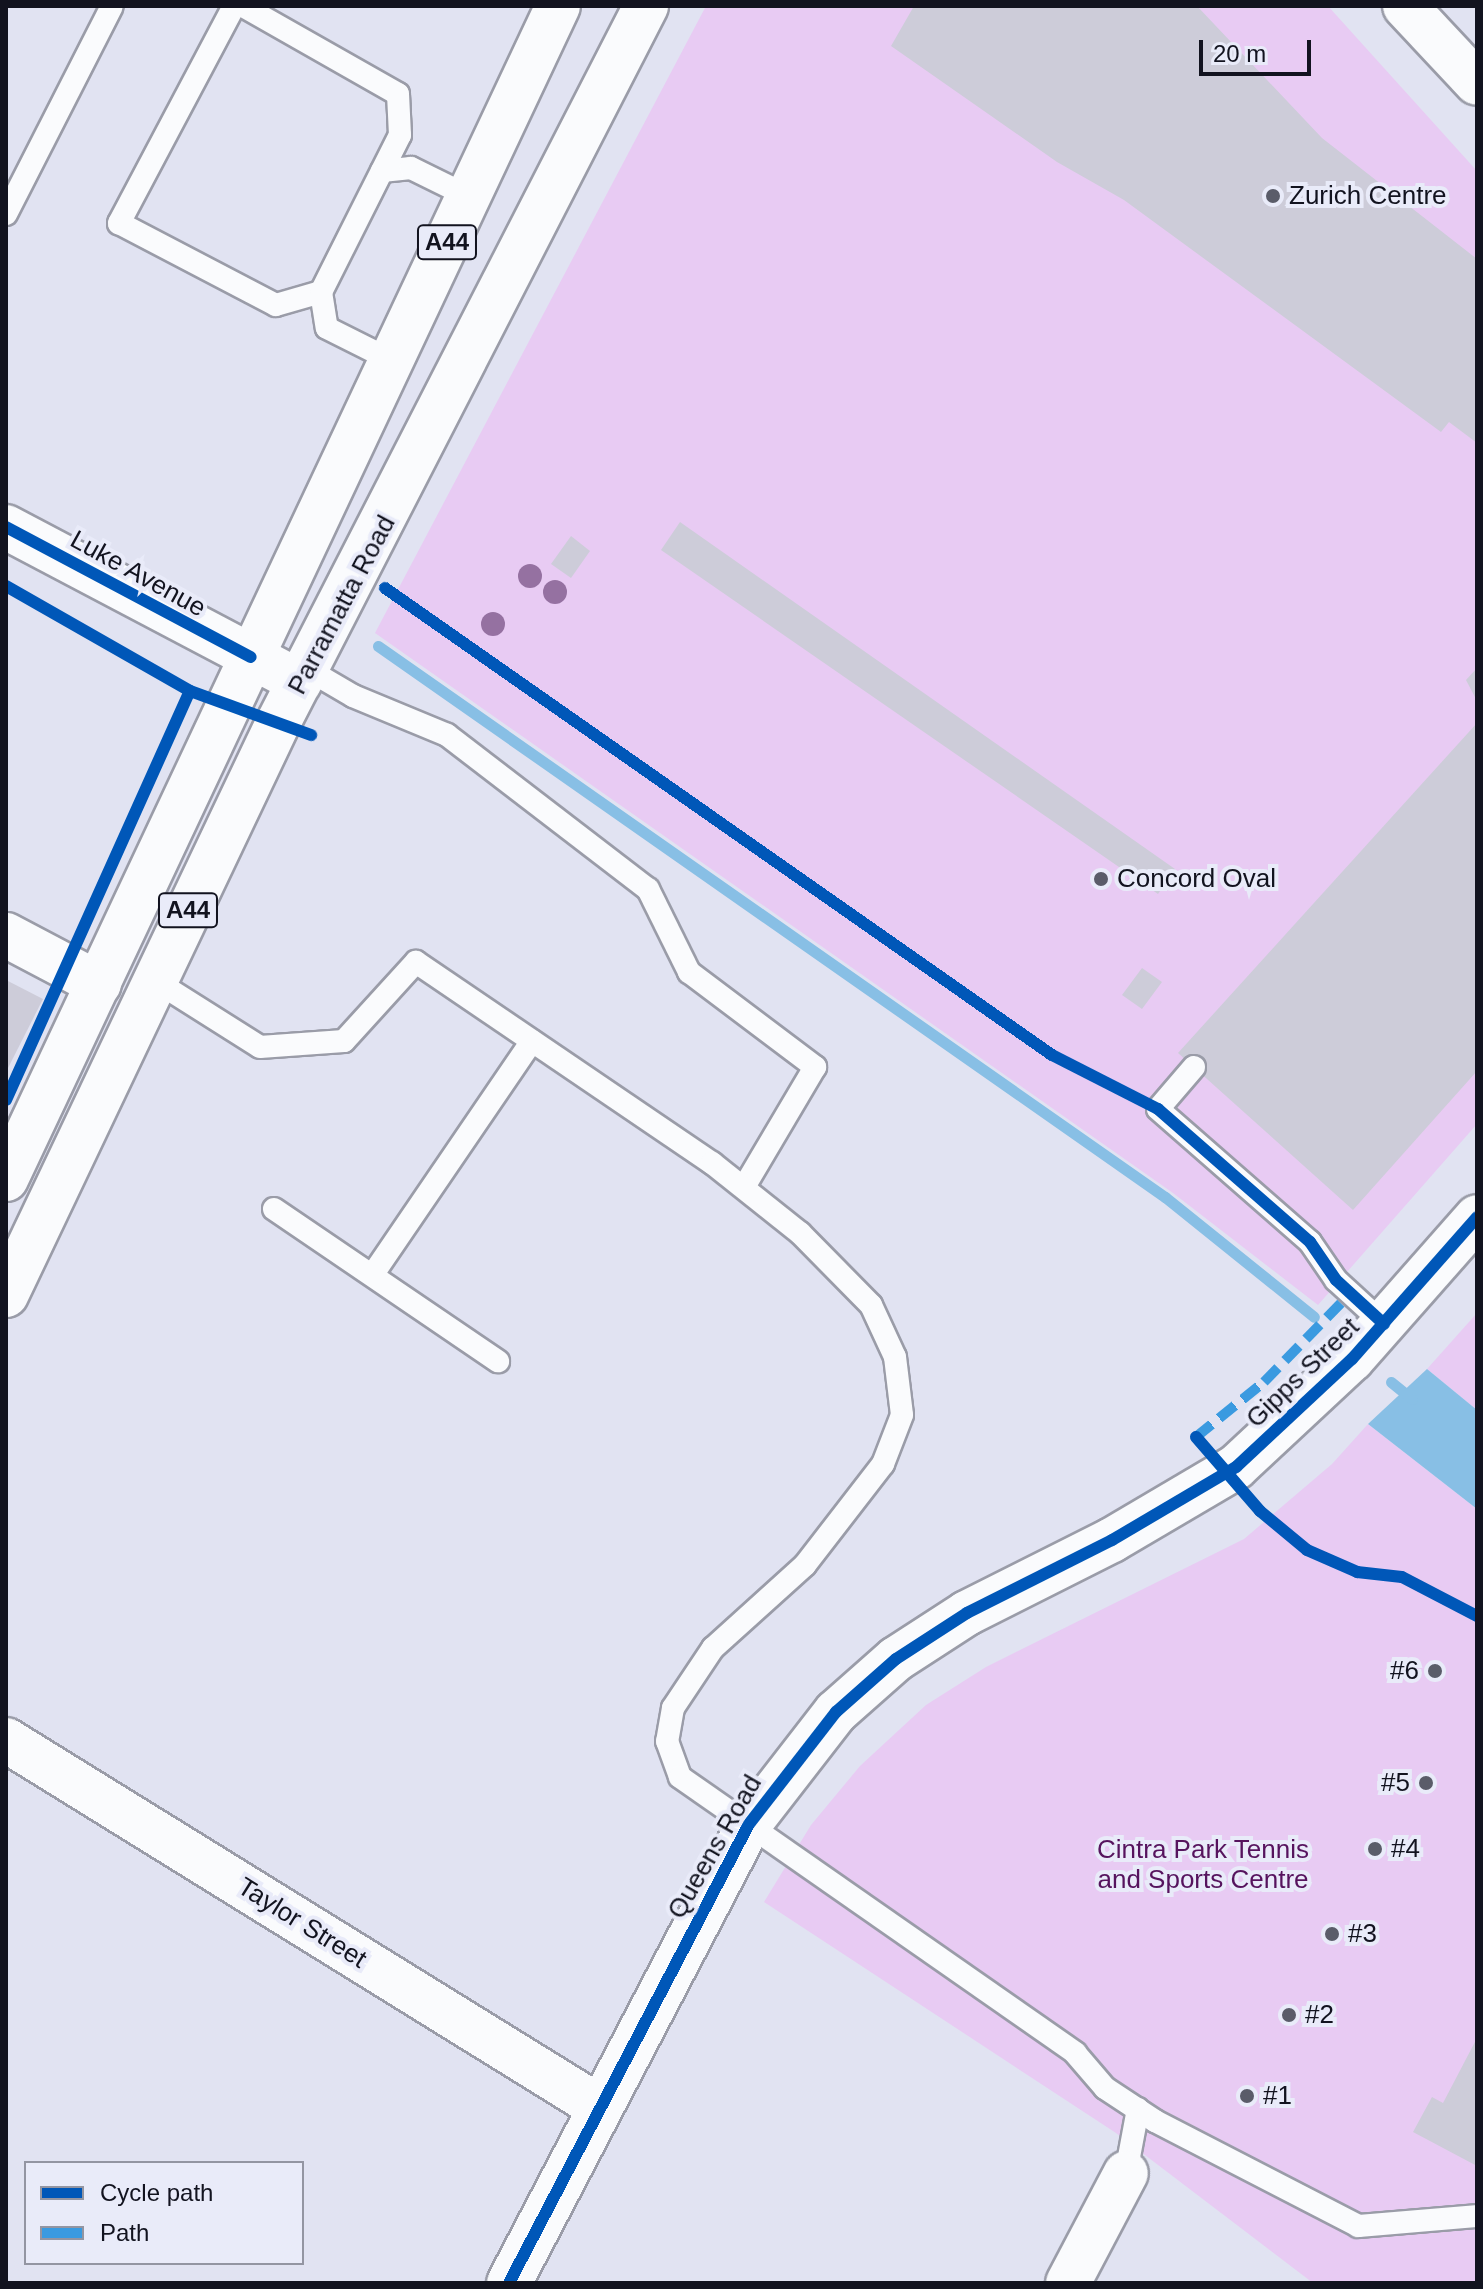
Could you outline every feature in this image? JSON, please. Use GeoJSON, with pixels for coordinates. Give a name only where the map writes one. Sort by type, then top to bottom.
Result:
{"type":"FeatureCollection","features":[{"type":"Feature","properties":{"kind":"main road","name":"A44"},"geometry":{"type":"LineString","coordinates":[[6,1179],[558,6]]}},
{"type":"Feature","properties":{"kind":"main road","name":"Parramatta Road"},"geometry":{"type":"LineString","coordinates":[[6,1295],[154,980],[304,676],[646,6]]}},
{"type":"Feature","properties":{"kind":"main road"},"geometry":{"type":"LineString","coordinates":[[1405,6],[1477,83]]}},
{"type":"Feature","properties":{"kind":"main road"},"geometry":{"type":"LineString","coordinates":[[391,360],[451,387]]}},
{"type":"Feature","properties":{"kind":"main road","name":"Luke Avenue"},"geometry":{"type":"LineString","coordinates":[[6,527],[251,657],[304,676]]}},
{"type":"Feature","properties":{"kind":"main road"},"geometry":{"type":"LineString","coordinates":[[6,935],[99,984]]}},
{"type":"Feature","properties":{"kind":"main road","name":"Gipps Street"},"geometry":{"type":"LineString","coordinates":[[1174,1506],[1295,1418],[1384,1324],[1477,1217]]}},
{"type":"Feature","properties":{"kind":"main road","name":"Queens Road"},"geometry":{"type":"LineString","coordinates":[[509,2283],[749,1824],[836,1712],[896,1659],[967,1613],[1174,1506]]}},
{"type":"Feature","properties":{"kind":"main road","name":"Taylor Street"},"geometry":{"type":"LineString","coordinates":[[6,1740],[599,2107]]}},
{"type":"Feature","properties":{"kind":"main road"},"geometry":{"type":"LineString","coordinates":[[1068,2283],[1126,2173]]}},
{"type":"Feature","properties":{"kind":"lane"},"geometry":{"type":"LineString","coordinates":[[6,214],[112,6]]}},
{"type":"Feature","properties":{"kind":"lane"},"geometry":{"type":"LineString","coordinates":[[234,6],[119,223],[276,305],[321,292]]}},
{"type":"Feature","properties":{"kind":"lane"},"geometry":{"type":"LineString","coordinates":[[243,6],[398,94],[400,135],[321,292],[327,328],[391,360]]}},
{"type":"Feature","properties":{"kind":"lane"},"geometry":{"type":"LineString","coordinates":[[382,171],[411,168],[468,196]]}},
{"type":"Feature","properties":{"kind":"lane"},"geometry":{"type":"LineString","coordinates":[[304,676],[447,735],[648,889],[689,972],[815,1067],[744,1187]]}},
{"type":"Feature","properties":{"kind":"lane"},"geometry":{"type":"LineString","coordinates":[[154,980],[260,1047],[344,1041],[416,962],[744,1187],[871,1305],[895,1357],[902,1415],[883,1464],[805,1565],[713,1648],[673,1708],[667,1741],[680,1777],[1075,2053],[1105,2088],[1138,2109],[1358,2226],[1477,2216]]}},
{"type":"Feature","properties":{"kind":"lane"},"geometry":{"type":"LineString","coordinates":[[373,1274],[532,1041]]}},
{"type":"Feature","properties":{"kind":"lane"},"geometry":{"type":"LineString","coordinates":[[1194,1067],[1158,1109],[1310,1242],[1336,1280],[1384,1324]]}},
{"type":"Feature","properties":{"kind":"lane"},"geometry":{"type":"LineString","coordinates":[[274,1209],[498,1361]]}},
{"type":"Feature","properties":{"kind":"lane"},"geometry":{"type":"LineString","coordinates":[[1126,2173],[1138,2109]]}},
{"type":"Feature","properties":{"kind":"green space","name":"Concord Oval"},"geometry":{"type":"Polygon","coordinates":[[[706,6],[1328,6],[1477,171],[1477,1124],[1318,1305],[1173,1193],[375,633],[706,6]]]}},
{"type":"Feature","properties":{"kind":"green space"},"geometry":{"type":"Polygon","coordinates":[[[1477,1313],[1477,1410],[1427,1369],[1477,1313]]]}},
{"type":"Feature","properties":{"kind":"green space","name":"Cintra Park Tennis and Sports Centre"},"geometry":{"type":"Polygon","coordinates":[[[1368,1424],[1477,1509],[1477,2283],[1313,2283],[1116,2133],[764,1902],[811,1825],[860,1766],[926,1705],[986,1667],[1244,1539],[1332,1464],[1368,1424]]]}},
{"type":"Feature","properties":{"kind":"water"},"geometry":{"type":"Polygon","coordinates":[[[1427,1369],[1477,1410],[1477,1509],[1368,1424],[1427,1369]]]}},
{"type":"Feature","properties":{"kind":"building","name":"Zurich Centre"},"geometry":{"type":"Polygon","coordinates":[[[914,6],[1197,6],[1322,138],[1477,259],[1477,443],[1449,422],[1441,432],[1124,200],[1057,162],[891,46],[914,6]]]}},
{"type":"Feature","properties":{"kind":"building"},"geometry":{"type":"Polygon","coordinates":[[[680,522],[1175,869],[1158,894],[661,550],[680,522]]]}},
{"type":"Feature","properties":{"kind":"building"},"geometry":{"type":"Polygon","coordinates":[[[571,536],[590,551],[571,578],[551,564],[571,536]]]}},
{"type":"Feature","properties":{"kind":"building"},"geometry":{"type":"Polygon","coordinates":[[[1477,668],[1477,701],[1466,680],[1477,668]]]}},
{"type":"Feature","properties":{"kind":"building"},"geometry":{"type":"Polygon","coordinates":[[[1477,723],[1477,1071],[1353,1210],[1178,1053],[1477,723]]]}},
{"type":"Feature","properties":{"kind":"building"},"geometry":{"type":"Polygon","coordinates":[[[1142,968],[1162,982],[1142,1009],[1122,995],[1142,968]]]}},
{"type":"Feature","properties":{"kind":"building"},"geometry":{"type":"Polygon","coordinates":[[[6,980],[43,999],[6,1072],[6,980]]]}},
{"type":"Feature","properties":{"kind":"building"},"geometry":{"type":"Polygon","coordinates":[[[1477,2038],[1477,2166],[1413,2132],[1432,2097],[1443,2103],[1477,2038]]]}},
{"type":"Feature","properties":{"kind":"waterway"},"geometry":{"type":"LineString","coordinates":[[378,646],[1165,1197],[1314,1317]]}},
{"type":"Feature","properties":{"kind":"waterway"},"geometry":{"type":"LineString","coordinates":[[1391,1382],[1412,1399]]}},
{"type":"Feature","properties":{"kind":"marked path"},"geometry":{"type":"LineString","coordinates":[[1196,1437],[1264,1382],[1351,1293]]}},
{"type":"Feature","properties":{"kind":"cycle path"},"geometry":{"type":"LineString","coordinates":[[6,527],[251,657]]}},
{"type":"Feature","properties":{"kind":"cycle path"},"geometry":{"type":"LineString","coordinates":[[6,586],[190,691],[311,735]]}},
{"type":"Feature","properties":{"kind":"cycle path"},"geometry":{"type":"LineString","coordinates":[[385,588],[1052,1055],[1158,1109],[1310,1242],[1336,1280],[1384,1324]]}},
{"type":"Feature","properties":{"kind":"cycle path"},"geometry":{"type":"LineString","coordinates":[[6,1100],[190,691]]}},
{"type":"Feature","properties":{"kind":"cycle path"},"geometry":{"type":"LineString","coordinates":[[509,2283],[749,1824],[836,1712],[896,1659],[967,1613],[1112,1540],[1236,1467],[1352,1359],[1477,1217]]}},
{"type":"Feature","properties":{"kind":"cycle path"},"geometry":{"type":"LineString","coordinates":[[1196,1437],[1260,1511],[1307,1550],[1357,1572],[1402,1577],[1477,1616]]}},
{"type":"Feature","properties":{"kind":"place","name":"Zurich Centre"},"geometry":{"type":"Point","coordinates":[1273,196]}},
{"type":"Feature","properties":{"kind":"place","name":"Concord Oval"},"geometry":{"type":"Point","coordinates":[1101,879]}},
{"type":"Feature","properties":{"kind":"place","name":"#6"},"geometry":{"type":"Point","coordinates":[1435,1671]}},
{"type":"Feature","properties":{"kind":"place","name":"#5"},"geometry":{"type":"Point","coordinates":[1426,1783]}},
{"type":"Feature","properties":{"kind":"place","name":"#4"},"geometry":{"type":"Point","coordinates":[1375,1849]}},
{"type":"Feature","properties":{"kind":"place","name":"#3"},"geometry":{"type":"Point","coordinates":[1332,1934]}},
{"type":"Feature","properties":{"kind":"place","name":"#2"},"geometry":{"type":"Point","coordinates":[1289,2015]}},
{"type":"Feature","properties":{"kind":"place","name":"#1"},"geometry":{"type":"Point","coordinates":[1247,2096]}}]}
